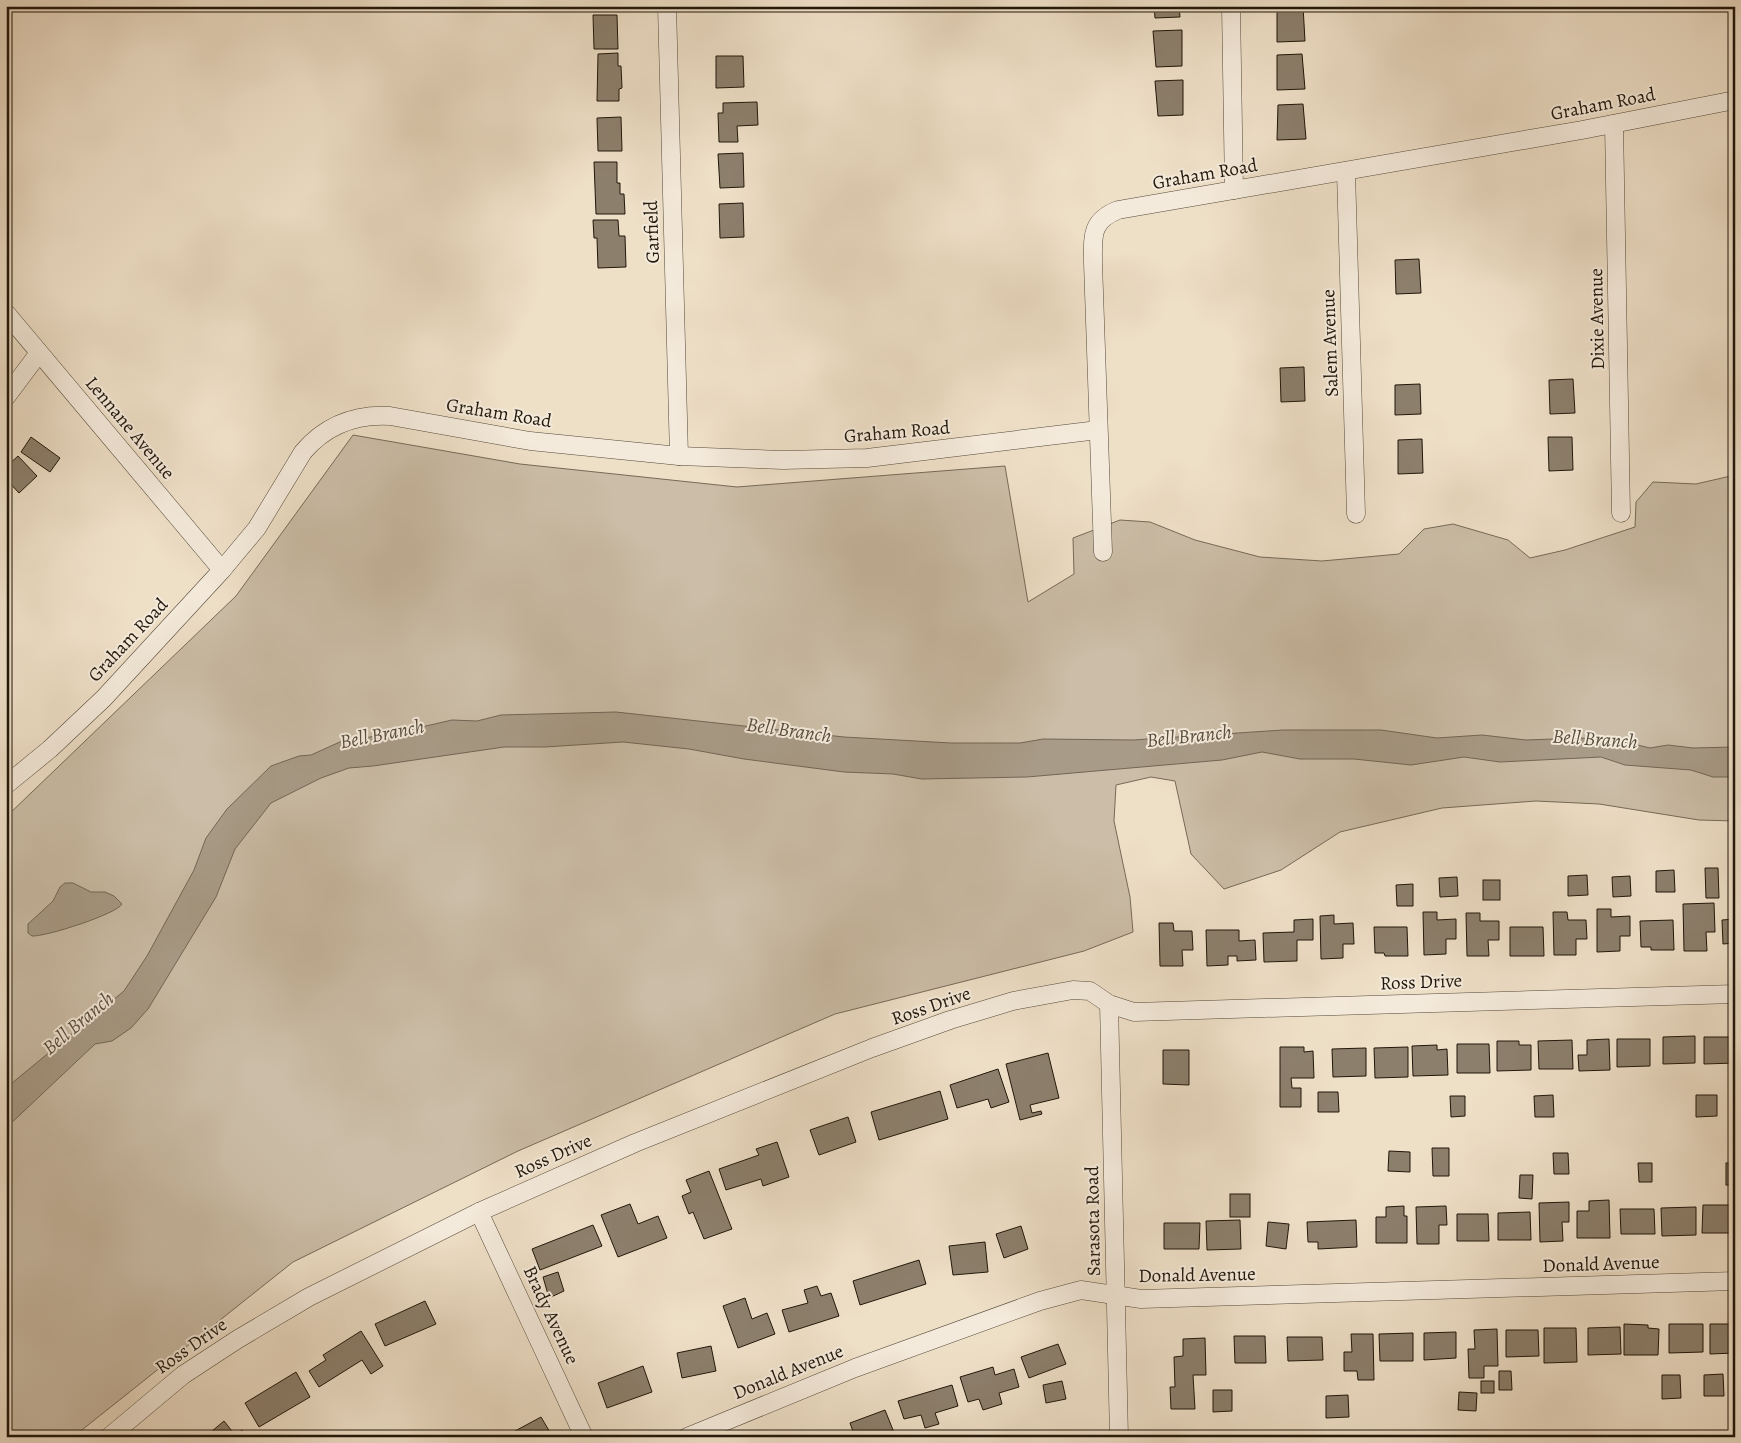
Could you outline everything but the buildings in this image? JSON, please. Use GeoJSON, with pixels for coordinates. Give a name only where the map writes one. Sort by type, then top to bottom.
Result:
{"type":"FeatureCollection","features":[{"type":"Feature","properties":{"kind":"street","name":"Garfield"},"geometry":{"type":"LineString","coordinates":[[667,6],[679,456]]}},
{"type":"Feature","properties":{"kind":"street"},"geometry":{"type":"LineString","coordinates":[[1231,6],[1234,190]]}},
{"type":"Feature","properties":{"kind":"street","name":"Graham Road"},"geometry":{"type":"LineString","coordinates":[[6,785],[50,749],[104,698],[222,570],[257,528],[302,452],[320,434],[332,426],[354,418],[377,415],[530,441],[679,456],[783,460],[867,458],[1098,430],[1093,235],[1097,224],[1105,215],[1118,210],[1346,172],[1614,124],[1735,100]]}},
{"type":"Feature","properties":{"kind":"street","name":"Dixie Avenue"},"geometry":{"type":"LineString","coordinates":[[1614,124],[1621,513]]}},
{"type":"Feature","properties":{"kind":"street","name":"Salem Avenue"},"geometry":{"type":"LineString","coordinates":[[1346,172],[1356,514]]}},
{"type":"Feature","properties":{"kind":"street","name":"Lennane Avenue"},"geometry":{"type":"LineString","coordinates":[[6,313],[222,570]]}},
{"type":"Feature","properties":{"kind":"street"},"geometry":{"type":"LineString","coordinates":[[6,397],[39,353]]}},
{"type":"Feature","properties":{"kind":"street"},"geometry":{"type":"LineString","coordinates":[[1098,430],[1103,552]]}},
{"type":"Feature","properties":{"kind":"street","name":"Ross Drive"},"geometry":{"type":"LineString","coordinates":[[109,1437],[183,1376],[238,1339],[309,1297],[479,1212],[635,1143],[872,1048],[1013,1001],[1073,990],[1090,992],[1109,1004],[1134,1012],[1735,994]]}},
{"type":"Feature","properties":{"kind":"street","name":"Sarasota Road"},"geometry":{"type":"LineString","coordinates":[[1109,1004],[1119,1437]]}},
{"type":"Feature","properties":{"kind":"street","name":"Brady Avenue"},"geometry":{"type":"LineString","coordinates":[[479,1212],[584,1437]]}},
{"type":"Feature","properties":{"kind":"street","name":"Donald Avenue"},"geometry":{"type":"LineString","coordinates":[[687,1437],[837,1375],[1005,1313],[1081,1290],[1141,1299],[1735,1281]]}},
{"type":"Feature","properties":{"kind":"shaded area"},"geometry":{"type":"Polygon","coordinates":[[[353,435],[520,464],[737,487],[1005,466],[1028,602],[1074,574],[1073,538],[1120,520],[1150,522],[1195,540],[1260,557],[1322,561],[1399,554],[1424,529],[1453,524],[1508,540],[1530,558],[1565,550],[1635,527],[1636,502],[1653,482],[1696,484],[1735,475],[1735,821],[1699,820],[1599,804],[1536,801],[1442,808],[1340,832],[1281,870],[1224,889],[1191,854],[1175,781],[1151,777],[1116,785],[1114,821],[1130,897],[1133,932],[1084,951],[835,1014],[518,1151],[293,1262],[73,1437],[6,1437],[6,817],[236,596],[353,435]]]}},
{"type":"Feature","properties":{"kind":"shaded area","name":"Bell Branch"},"geometry":{"type":"Polygon","coordinates":[[[616,712],[844,737],[951,743],[1020,743],[1043,739],[1133,740],[1283,730],[1381,730],[1437,738],[1482,735],[1526,740],[1581,738],[1629,743],[1650,748],[1668,745],[1693,748],[1735,747],[1735,774],[1732,777],[1713,777],[1691,770],[1625,765],[1601,757],[1500,762],[1464,757],[1411,765],[1354,759],[1300,759],[1262,752],[1222,760],[1027,777],[922,779],[893,774],[844,772],[744,759],[689,749],[623,742],[545,747],[504,747],[349,768],[321,778],[271,803],[235,849],[216,897],[148,1009],[131,1028],[112,1041],[95,1044],[6,1128],[6,1088],[124,991],[147,956],[194,870],[206,838],[227,809],[271,766],[299,756],[311,755],[342,741],[391,734],[452,720],[477,721],[501,715],[616,712]]]}},
{"type":"Feature","properties":{"kind":"shaded area"},"geometry":{"type":"Polygon","coordinates":[[[65,883],[73,883],[91,892],[105,892],[114,896],[122,904],[108,913],[80,924],[51,933],[32,936],[28,933],[28,924],[53,901],[60,887],[65,883]]]}}]}
